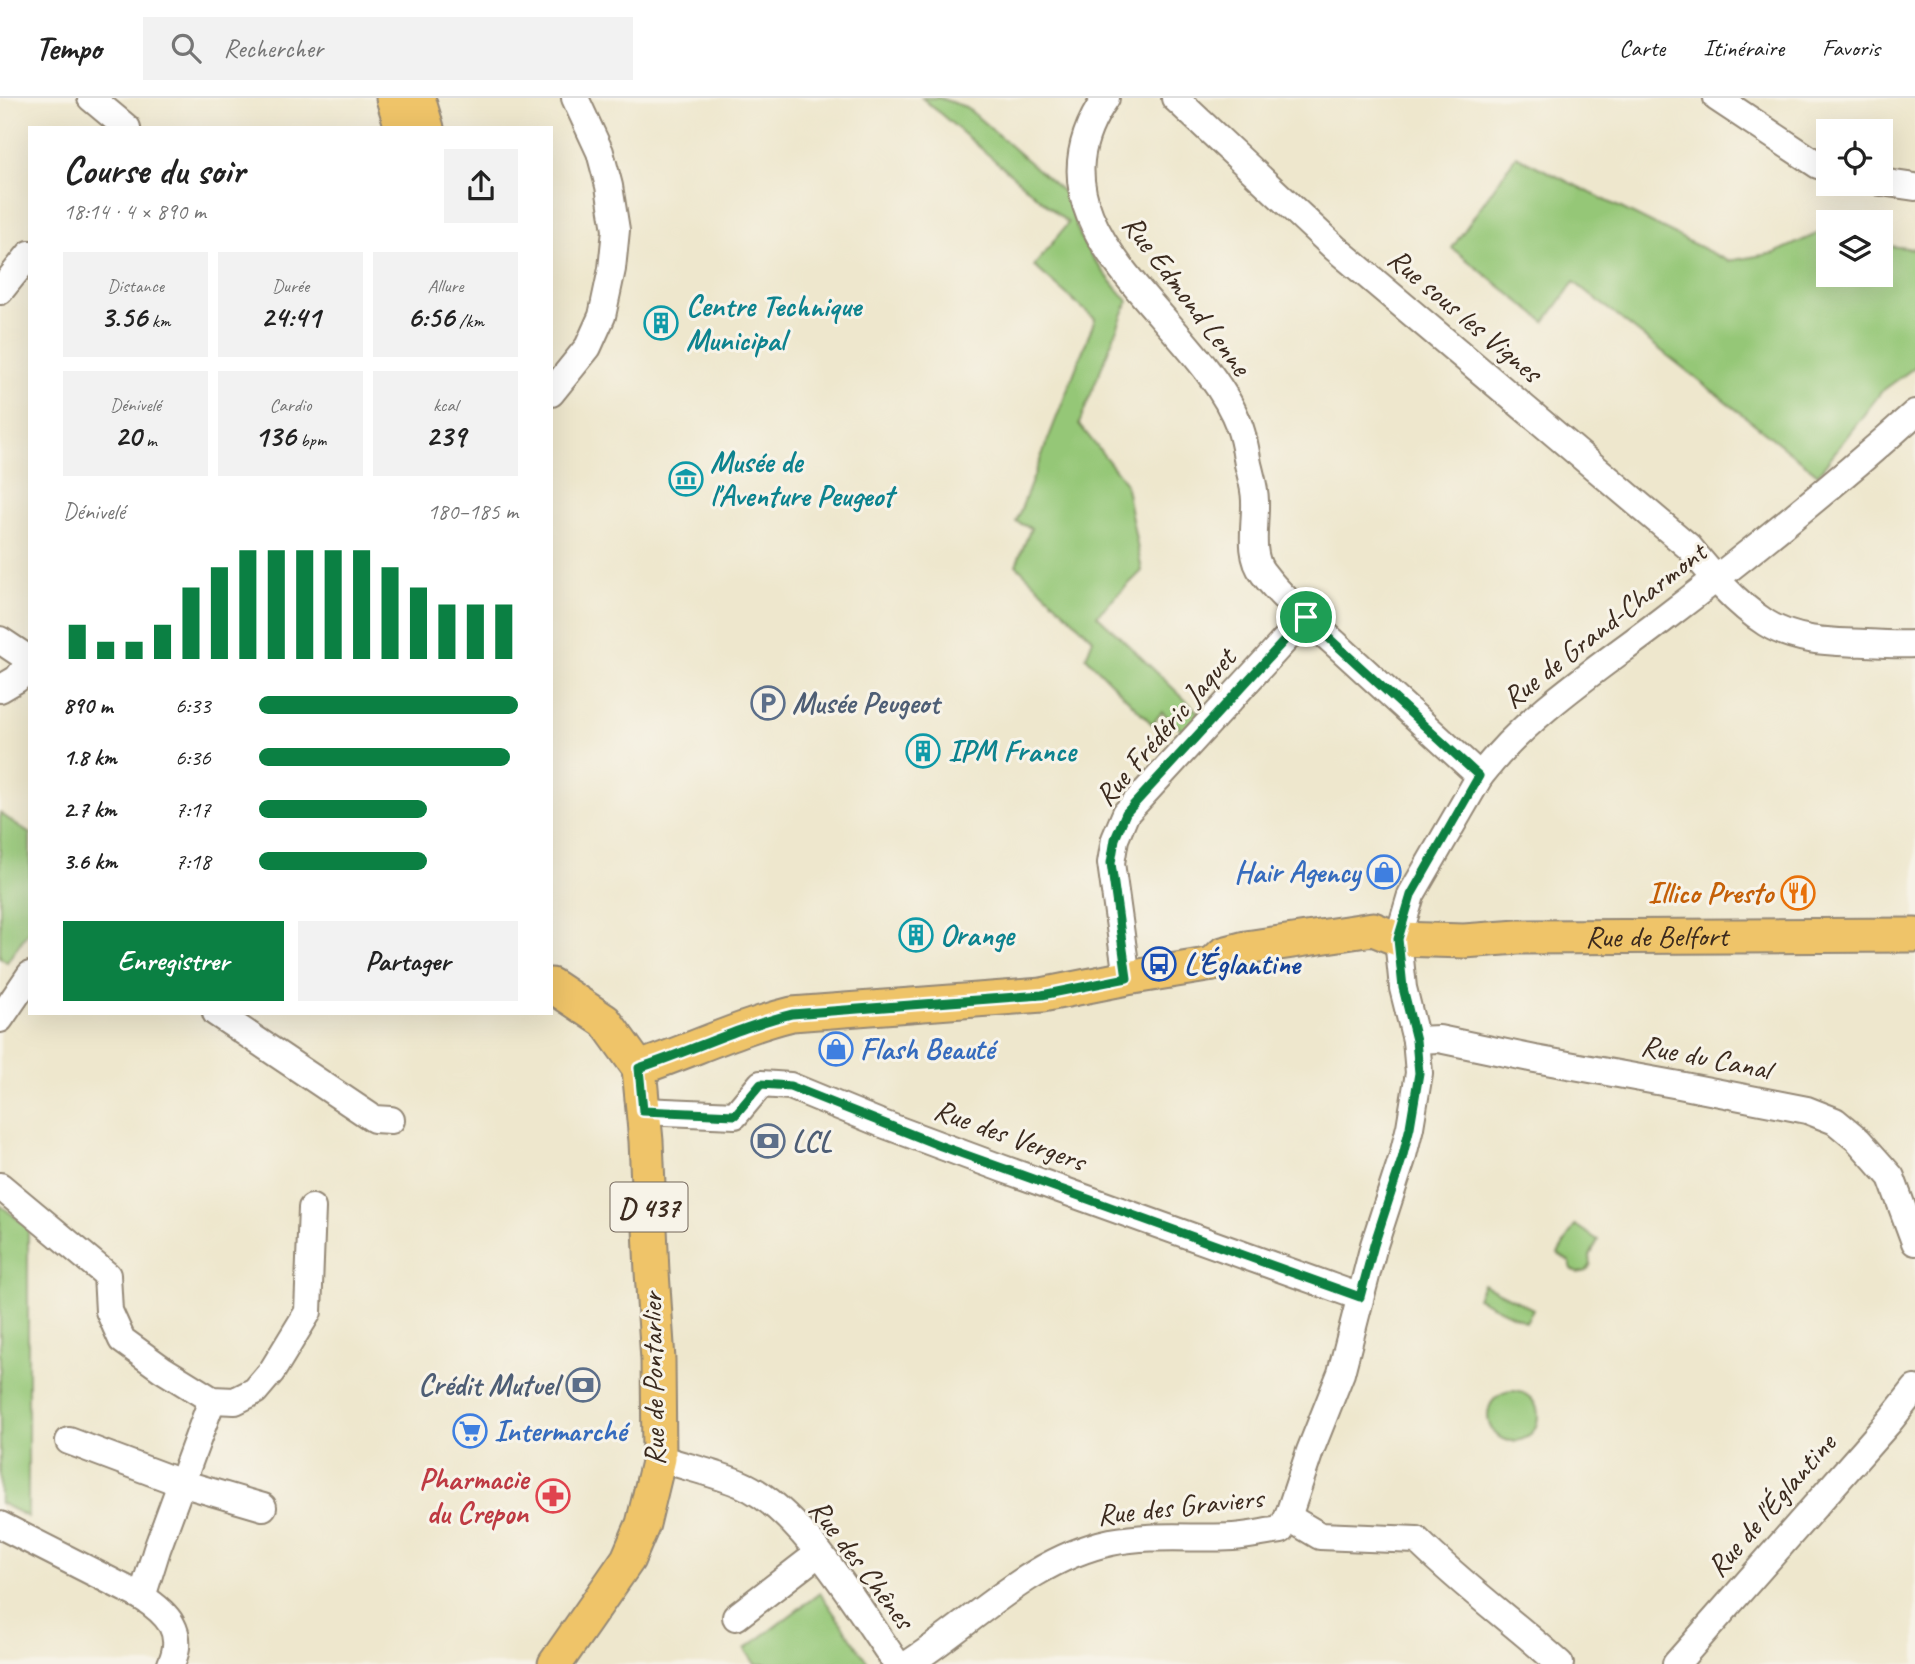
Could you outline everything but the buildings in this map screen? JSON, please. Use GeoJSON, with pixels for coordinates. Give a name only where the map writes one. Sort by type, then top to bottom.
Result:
{"type":"FeatureCollection","features":[{"type":"Feature","properties":{"kind":"main road"},"geometry":{"type":"LineString","coordinates":[[393,98],[401,126]]}},
{"type":"Feature","properties":{"kind":"main road"},"geometry":{"type":"LineString","coordinates":[[418,98],[426,126]]}},
{"type":"Feature","properties":{"kind":"main road","name":"Rue de Belfort"},"geometry":{"type":"LineString","coordinates":[[1398,939],[1464,942],[1518,937],[1915,935]]}},
{"type":"Feature","properties":{"kind":"main road"},"geometry":{"type":"LineString","coordinates":[[639,1068],[760,1022],[792,1014],[1042,995],[1213,964],[1227,971],[1380,952],[1398,939]]}},
{"type":"Feature","properties":{"kind":"main road"},"geometry":{"type":"LineString","coordinates":[[553,986],[606,1021],[639,1068]]}},
{"type":"Feature","properties":{"kind":"main road"},"geometry":{"type":"LineString","coordinates":[[553,1007],[639,1068]]}},
{"type":"Feature","properties":{"kind":"main road","name":"Rue de Pontarlier"},"geometry":{"type":"LineString","coordinates":[[555,1664],[628,1559],[643,1524],[659,1458],[658,1360],[639,1068]]}},
{"type":"Feature","properties":{"kind":"street"},"geometry":{"type":"LineString","coordinates":[[91,98],[125,126]]}},
{"type":"Feature","properties":{"kind":"street"},"geometry":{"type":"LineString","coordinates":[[553,391],[588,347],[602,316],[615,230],[609,186],[600,152],[575,98]]}},
{"type":"Feature","properties":{"kind":"street","name":"Rue Edmond Lenne"},"geometry":{"type":"LineString","coordinates":[[1106,98],[1087,133],[1079,173],[1085,204],[1095,229],[1114,260],[1205,366],[1225,396],[1241,429],[1255,499],[1254,547],[1261,571],[1306,617],[1479,776]]}},
{"type":"Feature","properties":{"kind":"street","name":"Rue sous les Vignes"},"geometry":{"type":"LineString","coordinates":[[1175,98],[1335,248],[1689,547],[1715,580],[1742,605],[1768,624],[1798,637],[1821,642],[1915,644]]}},
{"type":"Feature","properties":{"kind":"street"},"geometry":{"type":"LineString","coordinates":[[1717,98],[1816,164]]}},
{"type":"Feature","properties":{"kind":"street"},"geometry":{"type":"LineString","coordinates":[[1893,184],[1915,187]]}},
{"type":"Feature","properties":{"kind":"street"},"geometry":{"type":"LineString","coordinates":[[0,291],[28,256]]}},
{"type":"Feature","properties":{"kind":"street","name":"Rue de Grand-Charmont"},"geometry":{"type":"LineString","coordinates":[[1398,939],[1411,895],[1479,776],[1491,761],[1536,717],[1806,507],[1915,412]]}},
{"type":"Feature","properties":{"kind":"street","name":"Rue Frédéric Jaquet"},"geometry":{"type":"LineString","coordinates":[[1127,978],[1111,863],[1115,839],[1126,813],[1306,617]]}},
{"type":"Feature","properties":{"kind":"street"},"geometry":{"type":"LineString","coordinates":[[0,640],[28,660]]}},
{"type":"Feature","properties":{"kind":"street"},"geometry":{"type":"LineString","coordinates":[[0,689],[17,679],[28,664]]}},
{"type":"Feature","properties":{"kind":"street"},"geometry":{"type":"LineString","coordinates":[[1288,1517],[1341,1373],[1374,1245],[1410,1127],[1419,1073],[1416,1040],[1403,988],[1398,939]]}},
{"type":"Feature","properties":{"kind":"street"},"geometry":{"type":"LineString","coordinates":[[0,1019],[28,978]]}},
{"type":"Feature","properties":{"kind":"street"},"geometry":{"type":"LineString","coordinates":[[219,1015],[374,1119],[391,1120]]}},
{"type":"Feature","properties":{"kind":"street","name":"Rue du Canal"},"geometry":{"type":"LineString","coordinates":[[1416,1040],[1439,1039],[1679,1085],[1807,1110],[1835,1121],[1858,1140],[1891,1177],[1915,1241]]}},
{"type":"Feature","properties":{"kind":"street","name":"Rue des Vergers"},"geometry":{"type":"LineString","coordinates":[[643,1111],[735,1115],[761,1084],[790,1086],[880,1123],[1360,1297]]}},
{"type":"Feature","properties":{"kind":"street"},"geometry":{"type":"LineString","coordinates":[[0,1186],[107,1275],[109,1311],[122,1340],[212,1400],[235,1401],[255,1391],[272,1371],[309,1312],[312,1208]]}},
{"type":"Feature","properties":{"kind":"street","name":"Rue de l'Églantine"},"geometry":{"type":"LineString","coordinates":[[1676,1664],[1889,1422],[1915,1388]]}},
{"type":"Feature","properties":{"kind":"street"},"geometry":{"type":"LineString","coordinates":[[142,1597],[212,1400]]}},
{"type":"Feature","properties":{"kind":"street"},"geometry":{"type":"LineString","coordinates":[[69,1441],[181,1483],[263,1507]]}},
{"type":"Feature","properties":{"kind":"street","name":"Rue des Chênes"},"geometry":{"type":"LineString","coordinates":[[659,1458],[741,1484],[759,1494],[801,1532],[819,1553],[897,1664]]}},
{"type":"Feature","properties":{"kind":"street","name":"Rue des Graviers"},"geometry":{"type":"LineString","coordinates":[[908,1664],[1045,1566],[1084,1549],[1144,1537],[1234,1537],[1281,1530],[1288,1517],[1320,1536],[1417,1540],[1443,1566],[1560,1664]]}},
{"type":"Feature","properties":{"kind":"street"},"geometry":{"type":"LineString","coordinates":[[0,1525],[142,1597],[160,1609],[171,1621],[176,1636],[171,1664]]}},
{"type":"Feature","properties":{"kind":"street"},"geometry":{"type":"LineString","coordinates":[[736,1617],[819,1553]]}},
{"type":"Feature","properties":{"kind":"green space"},"geometry":{"type":"Polygon","coordinates":[[[922,98],[939,98],[966,107],[1069,197],[1077,228],[1090,254],[1128,301],[1079,424],[1125,482],[1142,571],[1097,615],[1200,714],[1183,731],[1162,712],[1152,724],[1086,657],[1093,639],[1016,565],[1031,528],[1016,522],[1095,319],[1034,266],[1068,223],[922,98]]]}},
{"type":"Feature","properties":{"kind":"green space"},"geometry":{"type":"Polygon","coordinates":[[[1516,156],[1728,261],[1775,253],[1816,234],[1816,287],[1893,287],[1893,246],[1915,249],[1915,367],[1882,391],[1818,474],[1574,282],[1545,322],[1452,248],[1516,156]]]}},
{"type":"Feature","properties":{"kind":"green space"},"geometry":{"type":"Polygon","coordinates":[[[0,813],[28,833],[28,932],[7,962],[0,957],[0,813]]]}},
{"type":"Feature","properties":{"kind":"green space"},"geometry":{"type":"Polygon","coordinates":[[[0,1205],[28,1227],[28,1517],[0,1503],[0,1205]]]}},
{"type":"Feature","properties":{"kind":"green space"},"geometry":{"type":"Polygon","coordinates":[[[1575,1225],[1598,1240],[1590,1256],[1591,1265],[1586,1271],[1578,1273],[1572,1269],[1570,1262],[1558,1254],[1575,1225]]]}},
{"type":"Feature","properties":{"kind":"green space"},"geometry":{"type":"Polygon","coordinates":[[[1483,1284],[1533,1309],[1526,1322],[1477,1298],[1483,1284]]]}},
{"type":"Feature","properties":{"kind":"green space"},"geometry":{"type":"Polygon","coordinates":[[[1513,1391],[1531,1398],[1538,1416],[1531,1434],[1513,1441],[1495,1434],[1488,1416],[1495,1398],[1513,1391]]]}},
{"type":"Feature","properties":{"kind":"green space"},"geometry":{"type":"Polygon","coordinates":[[[820,1593],[869,1664],[755,1664],[745,1649],[820,1593]]]}},
{"type":"Feature","properties":{"kind":"place","name":"Centre Technique Municipal"},"geometry":{"type":"Point","coordinates":[661,323]}},
{"type":"Feature","properties":{"kind":"place","name":"Musée de l'Aventure Peugeot"},"geometry":{"type":"Point","coordinates":[686,479]}},
{"type":"Feature","properties":{"kind":"place","name":"Musée Peugeot"},"geometry":{"type":"Point","coordinates":[768,703]}},
{"type":"Feature","properties":{"kind":"place","name":"IPM France"},"geometry":{"type":"Point","coordinates":[923,751]}},
{"type":"Feature","properties":{"kind":"place","name":"Hair Agency"},"geometry":{"type":"Point","coordinates":[1384,872]}},
{"type":"Feature","properties":{"kind":"place","name":"Illico Presto"},"geometry":{"type":"Point","coordinates":[1798,893]}},
{"type":"Feature","properties":{"kind":"place","name":"Orange"},"geometry":{"type":"Point","coordinates":[916,935]}},
{"type":"Feature","properties":{"kind":"place","name":"L’Églantine"},"geometry":{"type":"Point","coordinates":[1159,964]}},
{"type":"Feature","properties":{"kind":"place","name":"Flash Beauté"},"geometry":{"type":"Point","coordinates":[836,1049]}},
{"type":"Feature","properties":{"kind":"place","name":"LCL"},"geometry":{"type":"Point","coordinates":[768,1141]}},
{"type":"Feature","properties":{"kind":"place","name":"Crédit Mutuel"},"geometry":{"type":"Point","coordinates":[583,1385]}},
{"type":"Feature","properties":{"kind":"place","name":"Intermarché"},"geometry":{"type":"Point","coordinates":[470,1431]}},
{"type":"Feature","properties":{"kind":"place","name":"Pharmacie du Crepon"},"geometry":{"type":"Point","coordinates":[553,1496]}},
{"type":"Feature","properties":{"kind":"route"},"geometry":{"type":"LineString","coordinates":[[1306,617],[1479,776],[1411,895],[1398,939],[1403,988],[1416,1040],[1419,1073],[1417,1092],[1402,1159],[1360,1297],[941,1146],[790,1086],[761,1084],[735,1115],[643,1111],[639,1068],[760,1022],[792,1014],[1042,995],[1127,978],[1111,863],[1115,839],[1126,813],[1306,617]]}}]}
